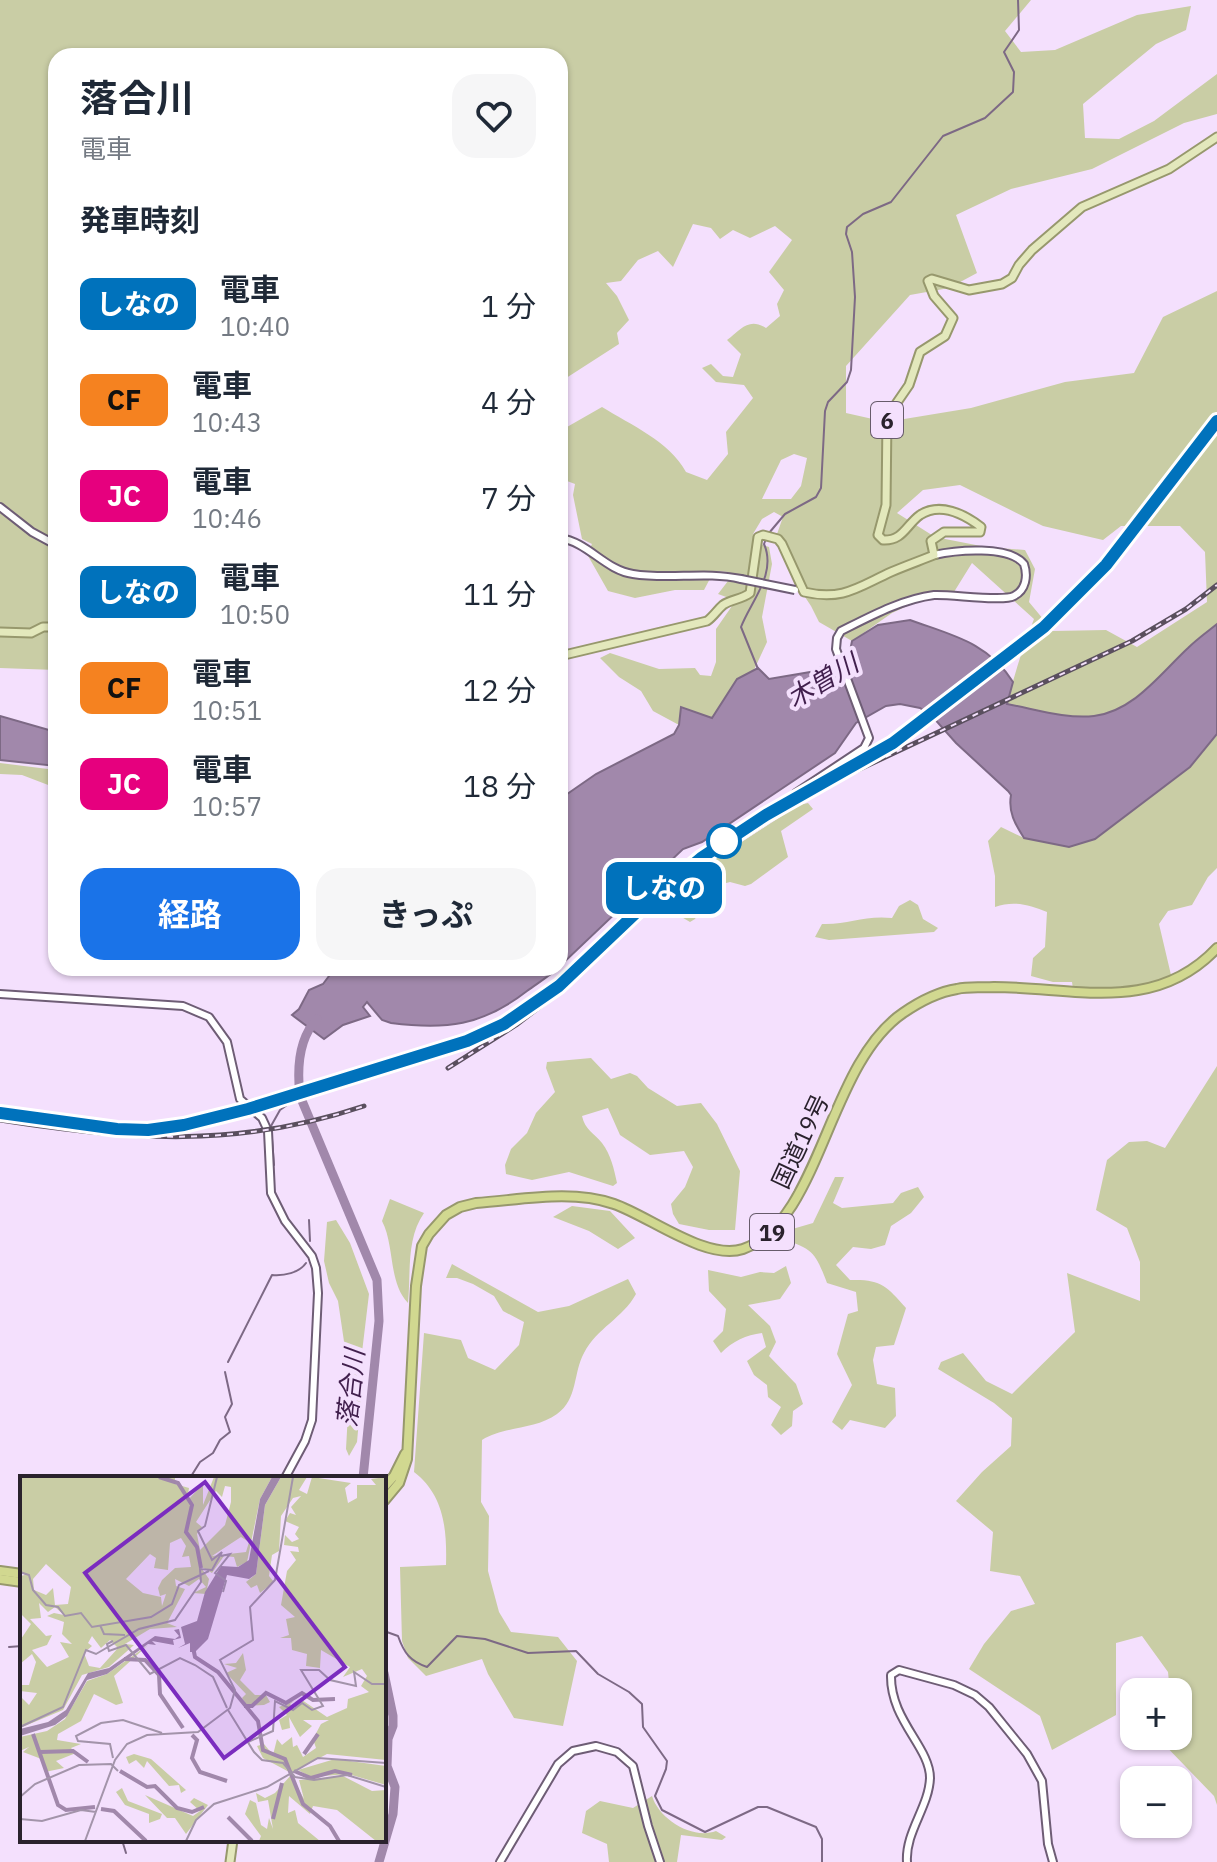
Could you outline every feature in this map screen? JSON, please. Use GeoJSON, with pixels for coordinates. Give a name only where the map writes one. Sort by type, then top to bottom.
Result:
{"type":"FeatureCollection","features":[{"type":"Feature","properties":{"kind":"highway","name":"国道19号"},"geometry":{"type":"LineString","coordinates":[[386,1499],[399,1483],[407,1459],[417,1272],[422,1246],[446,1215],[476,1203],[581,1197],[625,1208],[699,1245],[724,1251],[742,1249],[767,1236],[787,1216],[854,1072],[882,1032],[904,1012],[939,993],[962,988],[1015,987],[1119,993],[1148,989],[1173,981],[1217,948]]}},
{"type":"Feature","properties":{"kind":"highway","name":"国道19号"},"geometry":{"type":"LineString","coordinates":[[386,1485],[406,1453]]}},
{"type":"Feature","properties":{"kind":"highway"},"geometry":{"type":"LineString","coordinates":[[0,1571],[20,1574]]}},
{"type":"Feature","properties":{"kind":"highway"},"geometry":{"type":"LineString","coordinates":[[0,1579],[20,1582]]}},
{"type":"Feature","properties":{"kind":"main road","name":"6"},"geometry":{"type":"LineString","coordinates":[[804,592],[831,595],[857,590],[934,555],[931,541],[944,532],[980,532],[981,527],[944,508],[919,516],[894,539],[883,540],[878,531],[886,505],[887,417],[906,391],[920,352],[945,336],[953,318],[934,296],[928,281],[932,279],[969,290],[1002,284],[1012,278],[1019,265],[1041,241],[1082,207],[1169,169],[1217,137]]}},
{"type":"Feature","properties":{"kind":"main road"},"geometry":{"type":"LineString","coordinates":[[568,654],[713,617],[726,603],[742,599],[750,593],[758,537],[768,536],[782,544],[804,592]]}},
{"type":"Feature","properties":{"kind":"main road"},"geometry":{"type":"LineString","coordinates":[[0,632],[31,633],[48,627]]}},
{"type":"Feature","properties":{"kind":"main road"},"geometry":{"type":"LineString","coordinates":[[230,1862],[233,1842]]}},
{"type":"Feature","properties":{"kind":"street"},"geometry":{"type":"LineString","coordinates":[[0,507],[48,541]]}},
{"type":"Feature","properties":{"kind":"street"},"geometry":{"type":"LineString","coordinates":[[568,540],[583,544],[618,569],[631,574],[713,575],[804,592]]}},
{"type":"Feature","properties":{"kind":"street"},"geometry":{"type":"LineString","coordinates":[[796,793],[864,748],[869,738],[836,649],[841,631],[910,601],[933,595],[1011,598],[1021,591],[1026,579],[1024,564],[1012,554],[963,551],[934,555]]}},
{"type":"Feature","properties":{"kind":"street"},"geometry":{"type":"LineString","coordinates":[[0,994],[183,1006],[209,1017],[222,1032],[240,1099],[262,1118],[268,1131],[271,1193],[285,1221],[312,1256],[318,1280],[314,1407],[305,1441],[286,1476]]}},
{"type":"Feature","properties":{"kind":"street"},"geometry":{"type":"LineString","coordinates":[[907,1862],[908,1845],[930,1776],[925,1759],[895,1707],[891,1675],[899,1670],[954,1685],[975,1695],[989,1707],[1036,1766],[1042,1781],[1048,1844],[1053,1862]]}},
{"type":"Feature","properties":{"kind":"street"},"geometry":{"type":"LineString","coordinates":[[500,1862],[558,1764],[573,1751],[596,1746],[617,1752],[633,1766],[660,1862]]}},
{"type":"Feature","properties":{"kind":"green space"},"geometry":{"type":"Polygon","coordinates":[[[0,0],[1031,0],[1005,31],[1021,52],[1055,50],[1137,15],[1191,6],[1186,30],[1156,44],[1083,104],[1085,138],[1119,139],[1154,121],[1217,74],[1217,114],[1184,123],[1092,169],[1011,189],[956,215],[977,273],[949,288],[910,295],[846,366],[846,413],[886,422],[971,408],[1065,382],[1134,373],[1163,317],[1217,291],[1217,624],[1145,690],[1121,707],[1108,713],[1082,717],[1007,704],[1034,619],[972,563],[954,592],[944,598],[916,602],[892,613],[852,641],[819,622],[795,582],[777,534],[783,517],[774,512],[762,519],[753,534],[760,544],[769,547],[772,564],[762,617],[767,642],[753,672],[737,679],[712,718],[681,707],[679,725],[653,711],[641,691],[619,677],[600,658],[610,653],[659,669],[695,668],[700,675],[711,676],[716,662],[716,629],[732,606],[729,598],[718,594],[728,581],[729,572],[714,571],[704,590],[675,590],[635,598],[608,591],[587,554],[592,544],[582,539],[573,495],[575,484],[568,481],[568,426],[602,407],[660,443],[686,472],[707,480],[728,454],[726,432],[753,398],[744,385],[716,382],[702,368],[711,364],[723,376],[733,377],[741,354],[727,340],[745,326],[755,324],[766,328],[780,316],[777,304],[784,290],[769,272],[792,240],[775,226],[750,238],[733,230],[720,239],[711,228],[693,224],[673,267],[658,251],[638,260],[621,281],[606,283],[617,296],[629,320],[617,333],[619,344],[568,377],[568,48],[48,48],[48,670],[0,668],[0,0]],[[794,454],[781,460],[762,499],[791,499],[801,486],[807,458],[794,454]],[[960,485],[923,490],[897,513],[935,537],[986,547],[1025,550],[1035,569],[1029,602],[1053,631],[1106,630],[1137,647],[1207,602],[1205,552],[1180,526],[1121,526],[1103,540],[1043,526],[960,485]]]}},
{"type":"Feature","properties":{"kind":"green space"},"geometry":{"type":"Polygon","coordinates":[[[1217,734],[1217,868],[1208,877],[1192,905],[1168,911],[1159,924],[1171,975],[1140,987],[1073,989],[1072,982],[1053,982],[1031,976],[1033,958],[1045,947],[1047,912],[1022,904],[995,907],[995,876],[988,841],[1001,827],[1024,838],[1095,839],[1189,767],[1217,734]]]}},
{"type":"Feature","properties":{"kind":"green space"},"geometry":{"type":"Polygon","coordinates":[[[0,763],[48,769],[48,785],[22,775],[0,774],[0,763]]]}},
{"type":"Feature","properties":{"kind":"green space"},"geometry":{"type":"Polygon","coordinates":[[[808,803],[813,809],[781,831],[788,857],[751,884],[745,886],[730,882],[715,886],[690,922],[663,906],[664,896],[706,865],[799,805],[808,803]]]}},
{"type":"Feature","properties":{"kind":"green space"},"geometry":{"type":"Polygon","coordinates":[[[910,900],[918,905],[923,919],[938,928],[934,932],[829,940],[815,937],[822,924],[892,918],[899,906],[910,900]]]}},
{"type":"Feature","properties":{"kind":"green space"},"geometry":{"type":"Polygon","coordinates":[[[591,1058],[611,1079],[630,1073],[677,1106],[701,1103],[717,1124],[740,1171],[735,1230],[709,1230],[679,1224],[671,1204],[685,1187],[693,1167],[684,1151],[650,1155],[620,1135],[608,1108],[582,1116],[585,1125],[610,1157],[617,1183],[613,1186],[569,1172],[532,1180],[506,1174],[505,1165],[511,1149],[527,1133],[536,1113],[555,1092],[546,1068],[547,1062],[591,1058]]]}},
{"type":"Feature","properties":{"kind":"green space"},"geometry":{"type":"Polygon","coordinates":[[[1217,1066],[1217,1805],[1214,1796],[1192,1773],[1192,1766],[1185,1766],[1170,1750],[1192,1750],[1192,1678],[1169,1678],[1168,1672],[1142,1636],[1116,1643],[1116,1715],[1052,1750],[1040,1716],[969,1669],[984,1644],[1011,1611],[1035,1604],[1020,1576],[990,1571],[993,1532],[956,1501],[1011,1446],[1012,1418],[994,1403],[938,1369],[941,1362],[963,1353],[986,1381],[1012,1394],[1075,1332],[1067,1273],[1140,1301],[1140,1262],[1127,1228],[1096,1210],[1107,1160],[1129,1142],[1147,1141],[1165,1148],[1217,1066]]]}},
{"type":"Feature","properties":{"kind":"green space"},"geometry":{"type":"Polygon","coordinates":[[[835,1177],[844,1177],[833,1203],[842,1208],[893,1203],[901,1193],[918,1187],[924,1197],[911,1213],[891,1226],[885,1245],[871,1249],[853,1247],[836,1265],[850,1280],[882,1285],[906,1308],[894,1345],[876,1347],[873,1360],[877,1384],[895,1388],[896,1416],[885,1428],[850,1420],[842,1430],[832,1422],[852,1385],[837,1354],[848,1314],[858,1311],[856,1292],[827,1283],[811,1253],[779,1238],[789,1230],[813,1223],[835,1177]]]}},
{"type":"Feature","properties":{"kind":"green space"},"geometry":{"type":"Polygon","coordinates":[[[390,1199],[424,1213],[414,1234],[410,1256],[408,1303],[397,1285],[382,1221],[390,1199]]]}},
{"type":"Feature","properties":{"kind":"green space"},"geometry":{"type":"Polygon","coordinates":[[[572,1206],[610,1211],[635,1238],[618,1249],[589,1231],[553,1217],[572,1206]]]}},
{"type":"Feature","properties":{"kind":"green space"},"geometry":{"type":"Polygon","coordinates":[[[336,1220],[350,1243],[369,1294],[360,1369],[357,1442],[349,1456],[346,1449],[349,1395],[346,1355],[338,1301],[329,1283],[324,1261],[327,1222],[336,1220]]]}},
{"type":"Feature","properties":{"kind":"green space"},"geometry":{"type":"Polygon","coordinates":[[[452,1264],[538,1312],[569,1306],[628,1279],[636,1294],[589,1344],[564,1408],[539,1423],[500,1432],[482,1440],[481,1502],[489,1516],[488,1571],[499,1612],[511,1632],[558,1637],[577,1661],[563,1726],[514,1718],[482,1659],[426,1676],[408,1658],[402,1641],[400,1567],[446,1565],[446,1539],[438,1502],[414,1472],[424,1333],[461,1340],[468,1358],[495,1370],[519,1345],[524,1322],[503,1311],[494,1296],[473,1284],[446,1278],[452,1264]]]}},
{"type":"Feature","properties":{"kind":"green space"},"geometry":{"type":"Polygon","coordinates":[[[786,1266],[791,1283],[780,1299],[748,1305],[770,1326],[776,1342],[769,1356],[796,1384],[803,1404],[793,1411],[792,1426],[781,1435],[771,1425],[781,1407],[768,1397],[767,1385],[754,1375],[747,1361],[766,1347],[762,1333],[740,1339],[721,1353],[713,1341],[723,1331],[726,1309],[709,1291],[708,1270],[741,1277],[760,1272],[774,1273],[786,1266]]]}},
{"type":"Feature","properties":{"kind":"green space"},"geometry":{"type":"Polygon","coordinates":[[[652,1796],[662,1812],[678,1826],[697,1833],[716,1831],[726,1837],[722,1840],[681,1835],[677,1862],[609,1862],[607,1844],[582,1833],[586,1811],[600,1801],[633,1808],[652,1796]]]}},
{"type":"Feature","properties":{"kind":"water","name":"木曽川"},"geometry":{"type":"Polygon","coordinates":[[[910,620],[968,642],[992,658],[1013,682],[1007,704],[1083,717],[1108,713],[1134,699],[1217,624],[1217,734],[1190,767],[1095,839],[1069,847],[1024,838],[1013,818],[1008,791],[932,716],[920,708],[900,704],[886,706],[856,723],[835,753],[702,842],[683,849],[568,958],[568,793],[596,774],[674,734],[679,725],[681,707],[712,718],[737,679],[758,668],[769,679],[816,671],[825,664],[835,664],[849,656],[852,641],[878,625],[910,620]]]}},
{"type":"Feature","properties":{"kind":"water"},"geometry":{"type":"Polygon","coordinates":[[[0,716],[48,730],[48,765],[0,760],[0,716]]]}},
{"type":"Feature","properties":{"kind":"water"},"geometry":{"type":"Polygon","coordinates":[[[329,976],[548,976],[494,1012],[463,1023],[429,1026],[391,1023],[382,1020],[367,1002],[363,1007],[370,1016],[343,1025],[324,1039],[292,1015],[299,1009],[309,990],[323,984],[329,976]]]}},
{"type":"Feature","properties":{"kind":"waterway"},"geometry":{"type":"LineString","coordinates":[[769,533],[785,514],[816,497],[821,488],[825,411],[828,402],[847,382],[851,370],[855,297],[847,227],[863,214],[891,202],[943,136],[985,118],[1013,92],[1014,72],[1004,52],[1019,30],[1018,0]]}},
{"type":"Feature","properties":{"kind":"waterway"},"geometry":{"type":"LineString","coordinates":[[758,669],[741,627],[765,577],[766,539]]}},
{"type":"Feature","properties":{"kind":"waterway","name":"落合川"},"geometry":{"type":"LineString","coordinates":[[317,1019],[302,1045],[300,1096],[377,1280],[379,1321],[363,1476]]}},
{"type":"Feature","properties":{"kind":"waterway"},"geometry":{"type":"LineString","coordinates":[[274,1165],[271,1126],[280,1110],[300,1096]]}},
{"type":"Feature","properties":{"kind":"waterway"},"geometry":{"type":"LineString","coordinates":[[309,1220],[310,1241]]}},
{"type":"Feature","properties":{"kind":"waterway"},"geometry":{"type":"LineString","coordinates":[[228,1362],[272,1275],[291,1273],[306,1263]]}},
{"type":"Feature","properties":{"kind":"waterway"},"geometry":{"type":"LineString","coordinates":[[191,1476],[200,1462],[213,1453],[220,1440],[230,1432],[225,1417],[232,1404],[225,1372]]}},
{"type":"Feature","properties":{"kind":"waterway"},"geometry":{"type":"LineString","coordinates":[[386,1632],[398,1636],[408,1656],[427,1667],[457,1636],[485,1639],[528,1653],[576,1651],[598,1674],[629,1692],[642,1704],[643,1727],[667,1761],[655,1796],[662,1810],[705,1832],[758,1807],[767,1807],[816,1827],[822,1839],[822,1862]]}},
{"type":"Feature","properties":{"kind":"waterway"},"geometry":{"type":"LineString","coordinates":[[9,1647],[20,1646]]}},
{"type":"Feature","properties":{"kind":"waterway","name":"落合川"},"geometry":{"type":"LineString","coordinates":[[386,1683],[393,1716],[387,1766],[395,1787],[393,1814],[386,1838]]}},
{"type":"Feature","properties":{"kind":"waterway"},"geometry":{"type":"LineString","coordinates":[[123,1842],[126,1853]]}},
{"type":"Feature","properties":{"kind":"waterway","name":"落合川"},"geometry":{"type":"LineString","coordinates":[[379,1862],[385,1842]]}},
{"type":"Feature","properties":{"kind":"railway"},"geometry":{"type":"LineString","coordinates":[[448,1068],[546,1002],[672,884],[795,803],[828,784],[1132,641],[1186,609],[1217,585]]}},
{"type":"Feature","properties":{"kind":"railway"},"geometry":{"type":"LineString","coordinates":[[880,751],[1026,642]]}},
{"type":"Feature","properties":{"kind":"railway"},"geometry":{"type":"LineString","coordinates":[[398,1062],[467,1041],[496,1028]]}},
{"type":"Feature","properties":{"kind":"railway"},"geometry":{"type":"LineString","coordinates":[[159,1128],[211,1120],[347,1078]]}},
{"type":"Feature","properties":{"kind":"railway"},"geometry":{"type":"LineString","coordinates":[[0,1120],[94,1132],[183,1137],[271,1129],[364,1106]]}},
{"type":"Feature","properties":{"kind":"train","name":"しなの"},"geometry":{"type":"LineString","coordinates":[[0,1113],[117,1129],[148,1130],[184,1125],[211,1120],[467,1041],[504,1024],[544,999],[676,877],[721,843],[893,743],[1044,627],[1106,565],[1217,421]]}}]}
